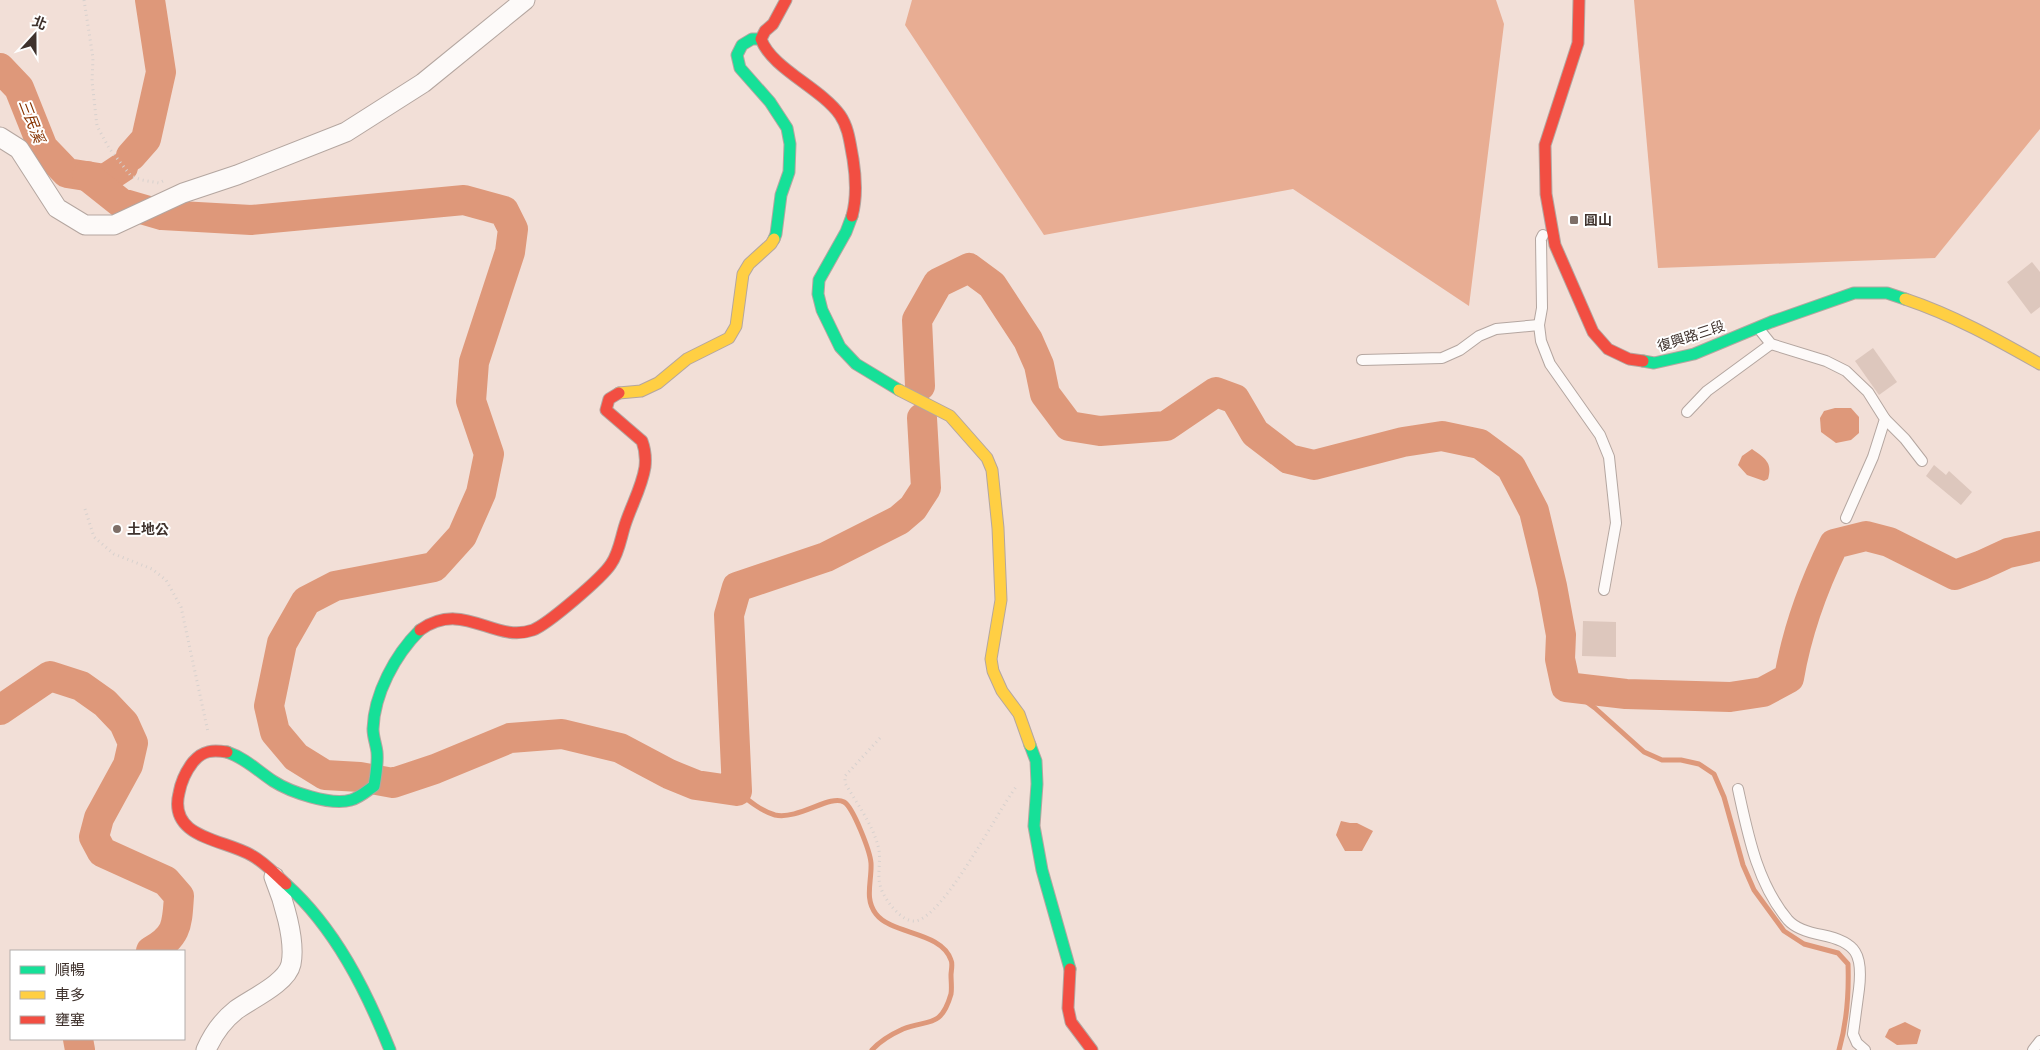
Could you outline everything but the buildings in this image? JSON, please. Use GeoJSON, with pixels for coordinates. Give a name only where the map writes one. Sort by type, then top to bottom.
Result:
{"type":"FeatureCollection","features":[{"type":"Feature","properties":{"kind":"street"},"geometry":{"type":"LineString","coordinates":[[0,137],[19,149],[56,208],[85,225],[114,225],[165,200],[346,132],[423,83],[525,0]]}},
{"type":"Feature","properties":{"kind":"street"},"geometry":{"type":"LineString","coordinates":[[786,0],[773,24],[765,31],[761,39],[764,48],[825,99],[840,115],[848,130],[854,165],[856,193],[853,214],[846,232],[819,280],[818,294],[822,310],[840,347],[856,364],[913,399],[950,416],[987,458],[992,470],[998,528],[1001,600],[991,659],[992,671],[1002,691],[1019,714],[1036,761],[1037,784],[1034,826],[1042,870],[1070,965],[1068,1008],[1072,1022],[1092,1050]]}},
{"type":"Feature","properties":{"kind":"street","name":"復興路三段"},"geometry":{"type":"LineString","coordinates":[[1579,0],[1578,43],[1545,144],[1546,194],[1555,245],[1592,332],[1608,349],[1629,359],[1654,363],[1694,354],[1854,293],[1887,293],[1936,309],[1979,330],[2040,364]]}},
{"type":"Feature","properties":{"kind":"street"},"geometry":{"type":"LineString","coordinates":[[390,1050],[358,979],[314,912],[272,871],[252,855],[192,830],[180,820],[176,808],[177,795],[189,767],[198,756],[212,749],[230,752],[277,784],[320,799],[349,801],[374,786],[378,770],[372,732],[374,712],[385,682],[419,629],[434,620],[449,618],[464,619],[517,632],[533,630],[574,600],[613,563],[645,466],[644,444],[637,436],[612,418],[606,410],[609,399],[618,394],[641,391],[658,383],[687,359],[729,338],[736,326],[743,274],[749,264],[772,244],[776,234],[781,195],[789,172],[790,144],[787,128],[770,102],[740,68],[737,55],[742,45],[752,39],[761,39]]}},
{"type":"Feature","properties":{"kind":"street"},"geometry":{"type":"LineString","coordinates":[[206,1050],[214,1033],[235,1011],[273,986],[286,975],[292,964],[291,936],[284,902],[272,871]]}},
{"type":"Feature","properties":{"kind":"lane"},"geometry":{"type":"LineString","coordinates":[[1550,220],[1541,239],[1542,308],[1539,325],[1550,364],[1600,435],[1609,457],[1616,523],[1604,590]]}},
{"type":"Feature","properties":{"kind":"lane"},"geometry":{"type":"LineString","coordinates":[[1362,360],[1442,358],[1460,350],[1479,336],[1496,329],[1539,325]]}},
{"type":"Feature","properties":{"kind":"lane"},"geometry":{"type":"LineString","coordinates":[[1759,328],[1771,344],[1826,361],[1846,371],[1868,392],[1884,419],[1905,439],[1922,461]]}},
{"type":"Feature","properties":{"kind":"lane"},"geometry":{"type":"LineString","coordinates":[[1687,412],[1706,391],[1771,344]]}},
{"type":"Feature","properties":{"kind":"lane"},"geometry":{"type":"LineString","coordinates":[[1846,518],[1874,457],[1884,419]]}},
{"type":"Feature","properties":{"kind":"lane"},"geometry":{"type":"LineString","coordinates":[[1738,789],[1751,847],[1760,872],[1771,895],[1789,922],[1802,929],[1840,939],[1850,946],[1859,957],[1861,972],[1853,1034],[1856,1043],[1865,1050]]}},
{"type":"Feature","properties":{"kind":"lane"},"geometry":{"type":"LineString","coordinates":[[2033,1050],[2040,1040]]}},
{"type":"Feature","properties":{"kind":"path"},"geometry":{"type":"LineString","coordinates":[[84,0],[93,58],[92,81],[97,126],[109,148],[131,176],[159,183],[167,180]]}},
{"type":"Feature","properties":{"kind":"path"},"geometry":{"type":"LineString","coordinates":[[85,509],[94,537],[114,554],[152,569],[166,580],[181,607],[212,749]]}},
{"type":"Feature","properties":{"kind":"path"},"geometry":{"type":"LineString","coordinates":[[880,738],[845,776],[845,783],[874,833],[879,852],[879,877],[882,890],[901,916],[914,921],[923,919],[947,895],[1010,795],[1036,761]]}},
{"type":"Feature","properties":{"kind":"shaded area"},"geometry":{"type":"Polygon","coordinates":[[[912,0],[1496,0],[1504,24],[1469,306],[1293,189],[1044,235],[905,25],[912,0]]]}},
{"type":"Feature","properties":{"kind":"shaded area"},"geometry":{"type":"Polygon","coordinates":[[[1634,0],[2040,0],[2040,129],[1935,258],[1658,268],[1634,0]]]}},
{"type":"Feature","properties":{"kind":"shaded area"},"geometry":{"type":"Polygon","coordinates":[[[1835,408],[1851,408],[1859,417],[1859,433],[1851,440],[1836,443],[1821,432],[1820,418],[1824,411],[1835,408]]]}},
{"type":"Feature","properties":{"kind":"shaded area"},"geometry":{"type":"Polygon","coordinates":[[[1752,449],[1764,458],[1769,465],[1768,479],[1764,481],[1747,475],[1738,465],[1742,456],[1752,449]]]}},
{"type":"Feature","properties":{"kind":"shaded area"},"geometry":{"type":"Polygon","coordinates":[[[1341,821],[1357,823],[1373,831],[1362,851],[1345,851],[1336,835],[1341,821]]]}},
{"type":"Feature","properties":{"kind":"shaded area"},"geometry":{"type":"Polygon","coordinates":[[[1905,1022],[1921,1030],[1917,1044],[1897,1045],[1885,1037],[1889,1029],[1905,1022]]]}},
{"type":"Feature","properties":{"kind":"waterway","name":"三民溪"},"geometry":{"type":"LineString","coordinates":[[131,156],[146,139],[161,72],[150,0]]}},
{"type":"Feature","properties":{"kind":"waterway","name":"三民溪"},"geometry":{"type":"LineString","coordinates":[[0,68],[19,88],[43,148],[67,173],[105,179],[123,167]]}},
{"type":"Feature","properties":{"kind":"waterway"},"geometry":{"type":"LineString","coordinates":[[87,176],[121,203],[162,215],[251,220],[464,200],[504,211],[513,229],[510,252],[474,362],[471,401],[489,454],[481,493],[462,536],[434,567],[335,586],[306,601],[282,643],[269,706],[275,732],[296,757],[325,775],[360,777],[393,783],[435,769],[510,738],[562,734],[620,748],[669,774],[696,785],[737,791],[729,615],[737,587],[826,557],[899,520],[913,508],[926,488],[922,418]]}},
{"type":"Feature","properties":{"kind":"waterway"},"geometry":{"type":"LineString","coordinates":[[920,386],[917,320],[938,283],[969,268],[992,285],[1028,340],[1039,365],[1045,394],[1069,426],[1100,431],[1166,426],[1216,392],[1235,399],[1255,433],[1289,459],[1314,465],[1403,442],[1442,436],[1480,444],[1511,467],[1534,511],[1552,586],[1561,635],[1560,659],[1566,687],[1626,694],[1730,697],[1763,692],[1789,678],[1796,643],[1807,610],[1819,576],[1834,544],[1866,536],[1889,542],[1955,575],[2008,553],[2040,546]]}},
{"type":"Feature","properties":{"kind":"waterway"},"geometry":{"type":"LineString","coordinates":[[0,710],[50,676],[81,686],[105,703],[124,723],[133,743],[128,765],[99,818],[94,837],[102,852],[166,881],[179,896],[178,914],[174,928],[166,940],[152,950]]}},
{"type":"Feature","properties":{"kind":"waterway"},"geometry":{"type":"LineString","coordinates":[[1566,687],[1595,708],[1644,752],[1662,760],[1681,760],[1699,764],[1714,774],[1724,797],[1743,865],[1754,890],[1784,931],[1804,944],[1838,953],[1848,964],[1847,1007],[1839,1050]]}},
{"type":"Feature","properties":{"kind":"waterway"},"geometry":{"type":"LineString","coordinates":[[737,791],[760,808],[775,815],[784,816],[831,801],[838,800],[844,802],[856,820],[870,857],[869,896],[872,908],[876,914],[883,921],[893,926],[927,938],[937,944],[946,951],[951,960],[951,994],[943,1013],[933,1021],[912,1026],[895,1033],[872,1050]]}},
{"type":"Feature","properties":{"kind":"waterway"},"geometry":{"type":"LineString","coordinates":[[78,1040],[80,1050]]}},
{"type":"Feature","properties":{"kind":"traffic: fast"},"geometry":{"type":"LineString","coordinates":[[761,39],[752,39],[742,45],[737,55],[740,68],[770,102],[787,128],[790,144],[789,172],[781,195],[774,239]]}},
{"type":"Feature","properties":{"kind":"traffic: fast"},"geometry":{"type":"LineString","coordinates":[[852,216],[846,232],[819,280],[818,294],[822,310],[840,347],[856,364],[899,390]]}},
{"type":"Feature","properties":{"kind":"traffic: fast"},"geometry":{"type":"LineString","coordinates":[[1643,361],[1654,363],[1694,354],[1771,322],[1854,293],[1887,293],[1905,299]]}},
{"type":"Feature","properties":{"kind":"traffic: fast"},"geometry":{"type":"LineString","coordinates":[[227,752],[246,761],[280,785],[311,797],[322,800],[343,801],[360,796],[374,786],[377,769],[377,749],[373,729],[377,702],[394,663],[420,630]]}},
{"type":"Feature","properties":{"kind":"traffic: fast"},"geometry":{"type":"LineString","coordinates":[[1030,745],[1036,761],[1037,784],[1034,826],[1042,870],[1070,969]]}},
{"type":"Feature","properties":{"kind":"traffic: fast"},"geometry":{"type":"LineString","coordinates":[[286,884],[304,901],[334,940],[371,1005],[390,1050]]}},
{"type":"Feature","properties":{"kind":"traffic: slow"},"geometry":{"type":"LineString","coordinates":[[619,393],[641,391],[658,383],[687,359],[729,338],[736,326],[743,274],[749,264],[774,239]]}},
{"type":"Feature","properties":{"kind":"traffic: slow"},"geometry":{"type":"LineString","coordinates":[[1905,299],[1957,320],[2040,364]]}},
{"type":"Feature","properties":{"kind":"traffic: slow"},"geometry":{"type":"LineString","coordinates":[[899,390],[950,416],[987,458],[992,470],[998,528],[1001,600],[991,659],[993,671],[1002,691],[1019,714],[1030,745]]}},
{"type":"Feature","properties":{"kind":"traffic: jam"},"geometry":{"type":"LineString","coordinates":[[786,0],[773,24],[765,31],[761,39],[766,49],[785,69],[832,105],[843,120],[849,136],[855,173],[855,195],[852,216]]}},
{"type":"Feature","properties":{"kind":"traffic: jam"},"geometry":{"type":"LineString","coordinates":[[1579,0],[1578,43],[1545,145],[1546,194],[1555,245],[1593,332],[1608,349],[1629,359],[1643,361]]}},
{"type":"Feature","properties":{"kind":"traffic: jam"},"geometry":{"type":"LineString","coordinates":[[420,630],[436,622],[451,619],[465,620],[505,632],[519,633],[533,630],[562,610],[606,571],[618,550],[627,518],[644,474],[645,464],[645,450],[642,441],[606,410],[609,399],[619,393]]}},
{"type":"Feature","properties":{"kind":"traffic: jam"},"geometry":{"type":"LineString","coordinates":[[227,752],[213,751],[204,753],[190,765],[182,781],[179,793],[178,808],[182,819],[200,835],[256,858],[286,884]]}},
{"type":"Feature","properties":{"kind":"traffic: jam"},"geometry":{"type":"LineString","coordinates":[[1070,969],[1068,1008],[1071,1022],[1092,1050]]}},
{"type":"Feature","properties":{"kind":"place","name":"圓山"},"geometry":{"type":"Point","coordinates":[1574,220]}},
{"type":"Feature","properties":{"kind":"place","name":"土地公"},"geometry":{"type":"Point","coordinates":[117,529]}}]}
